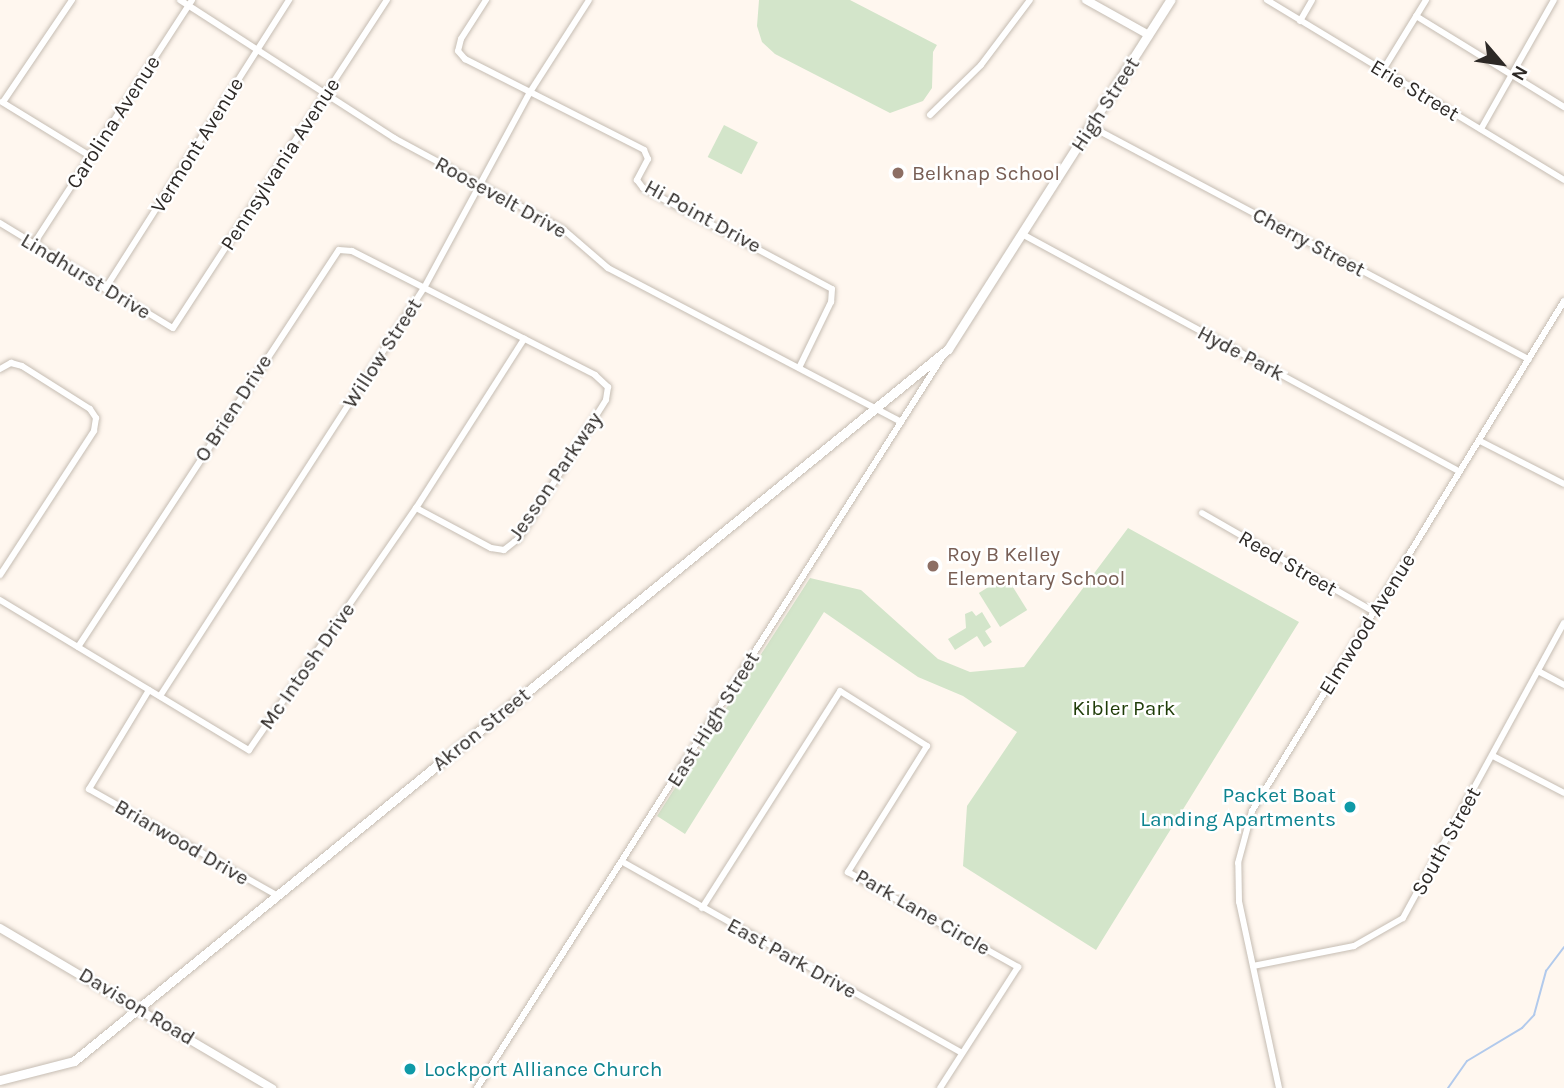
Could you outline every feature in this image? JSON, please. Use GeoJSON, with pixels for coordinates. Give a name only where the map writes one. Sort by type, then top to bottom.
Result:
{"type":"FeatureCollection","features":[{"type":"Feature","properties":{"kind":"main road","name":"High Street"},"geometry":{"type":"LineString","coordinates":[[948,349],[1170,0]]}},
{"type":"Feature","properties":{"kind":"main road","name":"Akron Street"},"geometry":{"type":"LineString","coordinates":[[0,1080],[74,1061],[948,349]]}},
{"type":"Feature","properties":{"kind":"street"},"geometry":{"type":"LineString","coordinates":[[72,0],[2,101],[90,156]]}},
{"type":"Feature","properties":{"kind":"street","name":"Roosevelt Drive"},"geometry":{"type":"LineString","coordinates":[[180,0],[191,3],[326,94],[480,186],[564,230],[608,268],[901,422]]}},
{"type":"Feature","properties":{"kind":"street","name":"Vermont Avenue"},"geometry":{"type":"LineString","coordinates":[[105,289],[289,0]]}},
{"type":"Feature","properties":{"kind":"street","name":"Pennsylvania Avenue"},"geometry":{"type":"LineString","coordinates":[[173,328],[387,0]]}},
{"type":"Feature","properties":{"kind":"street","name":"Hi Point Drive"},"geometry":{"type":"LineString","coordinates":[[486,0],[458,51],[530,92],[644,150],[648,159],[637,180],[643,188],[832,289],[831,302],[799,368]]}},
{"type":"Feature","properties":{"kind":"street","name":"Willow Street"},"geometry":{"type":"LineString","coordinates":[[160,696],[424,288],[530,92],[589,0]]}},
{"type":"Feature","properties":{"kind":"street"},"geometry":{"type":"LineString","coordinates":[[930,115],[981,65],[1030,0]]}},
{"type":"Feature","properties":{"kind":"street"},"geometry":{"type":"LineString","coordinates":[[1086,0],[1149,34]]}},
{"type":"Feature","properties":{"kind":"street","name":"Erie Street"},"geometry":{"type":"LineString","coordinates":[[1267,0],[1564,180]]}},
{"type":"Feature","properties":{"kind":"street"},"geometry":{"type":"LineString","coordinates":[[1300,21],[1312,0]]}},
{"type":"Feature","properties":{"kind":"street"},"geometry":{"type":"LineString","coordinates":[[1383,70],[1426,0]]}},
{"type":"Feature","properties":{"kind":"street"},"geometry":{"type":"LineString","coordinates":[[1481,129],[1554,0]]}},
{"type":"Feature","properties":{"kind":"street","name":"Carolina Avenue"},"geometry":{"type":"LineString","coordinates":[[33,245],[191,3]]}},
{"type":"Feature","properties":{"kind":"street"},"geometry":{"type":"LineString","coordinates":[[1416,16],[1564,107]]}},
{"type":"Feature","properties":{"kind":"street","name":"Cherry Street"},"geometry":{"type":"LineString","coordinates":[[1090,126],[1529,359]]}},
{"type":"Feature","properties":{"kind":"street","name":"Lindhurst Drive"},"geometry":{"type":"LineString","coordinates":[[0,223],[173,328]]}},
{"type":"Feature","properties":{"kind":"street","name":"Hyde Park"},"geometry":{"type":"LineString","coordinates":[[1022,234],[1460,472]]}},
{"type":"Feature","properties":{"kind":"street","name":"O Brien Drive"},"geometry":{"type":"LineString","coordinates":[[78,647],[328,262],[339,250],[352,251],[424,288]]}},
{"type":"Feature","properties":{"kind":"street","name":"Jesson Parkway"},"geometry":{"type":"LineString","coordinates":[[416,508],[491,548],[504,550],[518,539],[606,400],[608,387],[595,375],[424,288]]}},
{"type":"Feature","properties":{"kind":"street","name":"Elmwood Avenue"},"geometry":{"type":"LineString","coordinates":[[1279,1088],[1239,902],[1238,863],[1252,811],[1564,301]]}},
{"type":"Feature","properties":{"kind":"street","name":"Mc Intosh Drive"},"geometry":{"type":"LineString","coordinates":[[0,600],[249,750],[416,508],[524,339]]}},
{"type":"Feature","properties":{"kind":"street","name":"East High Street"},"geometry":{"type":"LineString","coordinates":[[477,1088],[948,349]]}},
{"type":"Feature","properties":{"kind":"street"},"geometry":{"type":"LineString","coordinates":[[0,369],[11,363],[22,366],[90,409],[96,418],[94,431],[0,575]]}},
{"type":"Feature","properties":{"kind":"street"},"geometry":{"type":"LineString","coordinates":[[1480,441],[1564,484]]}},
{"type":"Feature","properties":{"kind":"street","name":"Reed Street"},"geometry":{"type":"LineString","coordinates":[[1202,513],[1374,612]]}},
{"type":"Feature","properties":{"kind":"street","name":"South Street"},"geometry":{"type":"LineString","coordinates":[[1253,966],[1354,946],[1403,918],[1564,623]]}},
{"type":"Feature","properties":{"kind":"street"},"geometry":{"type":"LineString","coordinates":[[1538,671],[1564,685]]}},
{"type":"Feature","properties":{"kind":"street","name":"Briarwood Drive"},"geometry":{"type":"LineString","coordinates":[[149,690],[89,789],[276,895]]}},
{"type":"Feature","properties":{"kind":"street","name":"Park Lane Circle"},"geometry":{"type":"LineString","coordinates":[[702,908],[840,691],[927,746],[848,872],[1018,967],[940,1088]]}},
{"type":"Feature","properties":{"kind":"street"},"geometry":{"type":"LineString","coordinates":[[1493,756],[1564,793]]}},
{"type":"Feature","properties":{"kind":"street","name":"East Park Drive"},"geometry":{"type":"LineString","coordinates":[[623,862],[962,1053]]}},
{"type":"Feature","properties":{"kind":"street","name":"Davison Road"},"geometry":{"type":"LineString","coordinates":[[0,928],[139,1006],[272,1088]]}},
{"type":"Feature","properties":{"kind":"green space"},"geometry":{"type":"Polygon","coordinates":[[[759,0],[850,0],[937,45],[933,52],[932,88],[923,101],[890,113],[775,54],[762,42],[757,26],[759,0]]]}},
{"type":"Feature","properties":{"kind":"green space"},"geometry":{"type":"Polygon","coordinates":[[[724,125],[758,142],[742,174],[708,157],[724,125]]]}},
{"type":"Feature","properties":{"kind":"green space","name":"Kibler Park"},"geometry":{"type":"Polygon","coordinates":[[[1128,528],[1299,622],[1096,950],[963,866],[967,806],[1017,732],[963,696],[918,677],[824,612],[685,834],[657,816],[810,578],[861,590],[938,659],[970,672],[1024,667],[1128,528]]]}},
{"type":"Feature","properties":{"kind":"green space"},"geometry":{"type":"Polygon","coordinates":[[[1006,576],[1027,610],[1000,627],[979,593],[1006,576]]]}},
{"type":"Feature","properties":{"kind":"green space"},"geometry":{"type":"Polygon","coordinates":[[[972,611],[976,616],[982,612],[991,627],[985,631],[992,642],[984,647],[977,636],[955,650],[948,639],[966,628],[965,614],[972,611]]]}},
{"type":"Feature","properties":{"kind":"waterway"},"geometry":{"type":"LineString","coordinates":[[1448,1088],[1467,1061],[1522,1028],[1534,1015],[1546,971],[1564,947]]}},
{"type":"Feature","properties":{"kind":"place","name":"Belknap School"},"geometry":{"type":"Point","coordinates":[898,173]}},
{"type":"Feature","properties":{"kind":"place","name":"Roy B Kelley Elementary School"},"geometry":{"type":"Point","coordinates":[933,566]}},
{"type":"Feature","properties":{"kind":"place","name":"Packet Boat Landing Apartments"},"geometry":{"type":"Point","coordinates":[1350,807]}},
{"type":"Feature","properties":{"kind":"place","name":"Lockport Alliance Church"},"geometry":{"type":"Point","coordinates":[410,1069]}}]}
